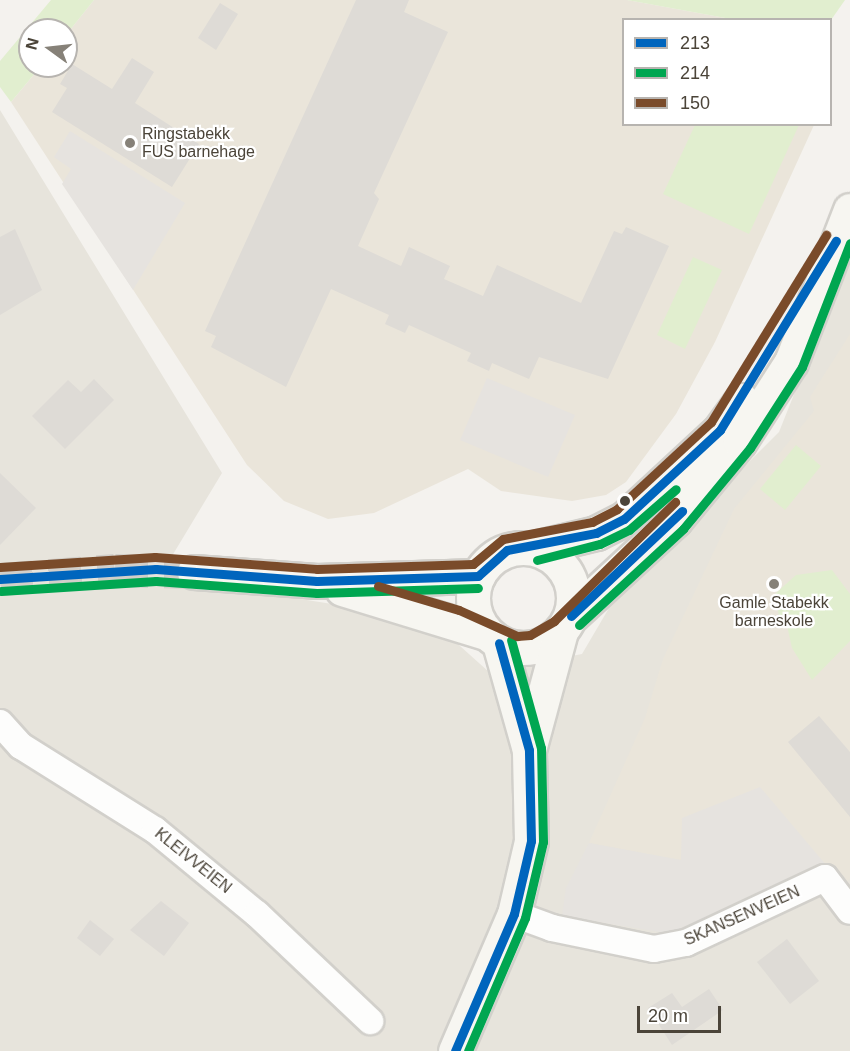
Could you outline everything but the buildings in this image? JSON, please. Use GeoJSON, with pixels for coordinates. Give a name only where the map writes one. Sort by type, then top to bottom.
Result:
{"type":"FeatureCollection","features":[{"type":"Feature","properties":{"kind":"main road"},"geometry":{"type":"LineString","coordinates":[[317,581],[493,638],[532,647],[566,623],[675,520],[740,441],[791,362],[843,247],[850,210]]}},
{"type":"Feature","properties":{"kind":"main road"},"geometry":{"type":"LineString","coordinates":[[455,1051],[514,914],[531,842],[529,750],[493,638],[473,606],[478,576],[495,556],[596,533],[624,519],[720,430],[843,247]]}},
{"type":"Feature","properties":{"kind":"main road"},"geometry":{"type":"LineString","coordinates":[[529,750],[574,599],[563,566],[534,548]]}},
{"type":"Feature","properties":{"kind":"main road"},"geometry":{"type":"LineString","coordinates":[[194,572],[317,581],[478,576]]}},
{"type":"Feature","properties":{"kind":"street","name":"KLEIVVEIEN"},"geometry":{"type":"LineString","coordinates":[[0,723],[21,746],[155,830],[257,914],[369,1021]]}},
{"type":"Feature","properties":{"kind":"street","name":"SKANSENVEIEN"},"geometry":{"type":"LineString","coordinates":[[514,914],[552,928],[654,949],[686,944],[825,878],[850,911]]}},
{"type":"Feature","properties":{"kind":"shaded area"},"geometry":{"type":"Polygon","coordinates":[[[94,0],[627,0],[726,18],[622,18],[622,126],[814,126],[715,342],[676,414],[626,482],[606,495],[572,501],[501,491],[468,469],[374,513],[328,519],[284,501],[247,465],[11,102],[31,78],[78,78],[78,20],[94,0]]]}},
{"type":"Feature","properties":{"kind":"shaded area"},"geometry":{"type":"Polygon","coordinates":[[[0,110],[222,473],[172,556],[194,572],[185,581],[377,611],[450,637],[489,672],[582,654],[619,591],[779,432],[850,254],[850,1051],[0,1051],[0,110]]]}},
{"type":"Feature","properties":{"kind":"shaded area"},"geometry":{"type":"Polygon","coordinates":[[[70,131],[185,203],[133,290],[62,184],[71,169],[54,157],[70,131]]]}},
{"type":"Feature","properties":{"kind":"shaded area","name":"Gamle Stabekk barneskole"},"geometry":{"type":"Polygon","coordinates":[[[850,334],[850,879],[843,885],[682,854],[681,860],[589,843],[645,718],[663,659],[734,509],[814,411],[810,397],[850,334]]]}},
{"type":"Feature","properties":{"kind":"shaded area"},"geometry":{"type":"Polygon","coordinates":[[[487,378],[575,415],[548,477],[460,440],[487,378]]]}},
{"type":"Feature","properties":{"kind":"shaded area"},"geometry":{"type":"Polygon","coordinates":[[[760,787],[843,885],[696,945],[660,932],[562,916],[566,888],[589,843],[681,860],[682,818],[760,787]]]}},
{"type":"Feature","properties":{"kind":"green space"},"geometry":{"type":"Polygon","coordinates":[[[51,0],[94,0],[78,20],[78,18],[36,18],[51,0]]]}},
{"type":"Feature","properties":{"kind":"green space"},"geometry":{"type":"Polygon","coordinates":[[[627,0],[845,0],[832,19],[726,18],[627,0]]]}},
{"type":"Feature","properties":{"kind":"green space"},"geometry":{"type":"Polygon","coordinates":[[[18,39],[18,78],[31,78],[11,102],[0,87],[0,61],[18,39]]]}},
{"type":"Feature","properties":{"kind":"green space"},"geometry":{"type":"Polygon","coordinates":[[[695,126],[799,126],[749,234],[663,194],[695,126]]]}},
{"type":"Feature","properties":{"kind":"green space"},"geometry":{"type":"Polygon","coordinates":[[[693,257],[722,270],[685,349],[657,335],[693,257]]]}},
{"type":"Feature","properties":{"kind":"green space"},"geometry":{"type":"Polygon","coordinates":[[[796,445],[821,466],[785,510],[760,489],[796,445]]]}},
{"type":"Feature","properties":{"kind":"green space"},"geometry":{"type":"Polygon","coordinates":[[[832,570],[850,594],[850,641],[812,680],[792,648],[786,621],[780,622],[775,594],[796,575],[832,570]]]}},
{"type":"Feature","properties":{"kind":"tunnel"},"geometry":{"type":"LineString","coordinates":[[0,579],[115,570],[194,572]]}},
{"type":"Feature","properties":{"kind":"transit line","name":"150"},"geometry":{"type":"LineString","coordinates":[[0,567],[155,557],[317,569],[473,564],[503,539],[592,522],[617,509],[711,422],[826,235]]}},
{"type":"Feature","properties":{"kind":"transit line","name":"213"},"geometry":{"type":"LineString","coordinates":[[0,579],[156,569],[317,581],[478,576],[507,550],[596,533],[624,519],[720,430],[836,241]]}},
{"type":"Feature","properties":{"kind":"transit line","name":"214"},"geometry":{"type":"LineString","coordinates":[[579,625],[683,529],[750,448],[802,367],[850,243]]}},
{"type":"Feature","properties":{"kind":"transit line","name":"214"},"geometry":{"type":"LineString","coordinates":[[537,560],[600,544],[629,530],[676,489]]}},
{"type":"Feature","properties":{"kind":"transit line","name":"150"},"geometry":{"type":"LineString","coordinates":[[378,586],[459,610],[517,636],[530,635],[554,621],[675,502]]}},
{"type":"Feature","properties":{"kind":"transit line","name":"213"},"geometry":{"type":"LineString","coordinates":[[571,616],[682,511]]}},
{"type":"Feature","properties":{"kind":"transit line","name":"214"},"geometry":{"type":"LineString","coordinates":[[1,591],[156,581],[317,593],[478,588]]}},
{"type":"Feature","properties":{"kind":"transit line","name":"214"},"geometry":{"type":"LineString","coordinates":[[468,1051],[525,918],[543,842],[541,748],[511,640]]}},
{"type":"Feature","properties":{"kind":"transit line","name":"213"},"geometry":{"type":"LineString","coordinates":[[455,1051],[514,914],[531,841],[529,750],[499,643]]}},
{"type":"Feature","properties":{"kind":"place","name":"Ringstabekk FUS barnehage"},"geometry":{"type":"Point","coordinates":[130,143]}},
{"type":"Feature","properties":{"kind":"place","name":"Gamle Stabekk barneskole"},"geometry":{"type":"Point","coordinates":[774,584]}}]}
